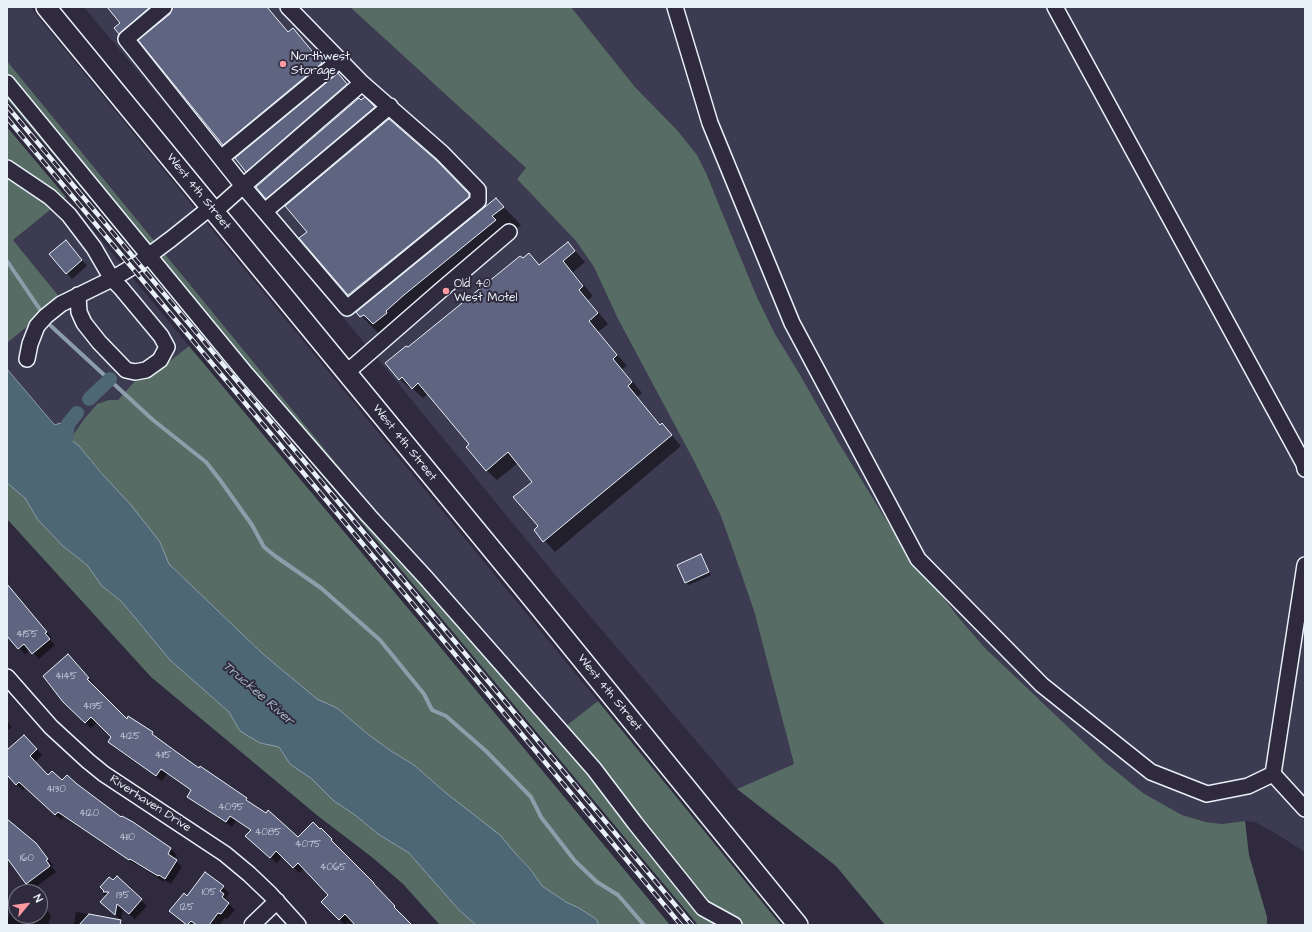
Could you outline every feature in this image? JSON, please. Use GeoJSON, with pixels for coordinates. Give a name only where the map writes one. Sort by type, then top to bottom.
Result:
{"type":"FeatureCollection","features":[{"type":"Feature","properties":{"kind":"main road","name":"West 4th Street"},"geometry":{"type":"LineString","coordinates":[[51,9],[212,210],[798,925]]}},
{"type":"Feature","properties":{"kind":"main road","name":"West 4th Street"},"geometry":{"type":"LineString","coordinates":[[761,878],[804,925]]}},
{"type":"Feature","properties":{"kind":"street"},"geometry":{"type":"LineString","coordinates":[[164,7],[126,39],[243,186],[347,308],[478,201],[478,190],[442,152],[362,83],[288,7]]}},
{"type":"Feature","properties":{"kind":"street"},"geometry":{"type":"LineString","coordinates":[[675,7],[710,123],[792,323],[918,559],[1042,685],[1151,772],[1207,794],[1248,786],[1273,774]]}},
{"type":"Feature","properties":{"kind":"street"},"geometry":{"type":"LineString","coordinates":[[1054,7],[1304,464],[1305,469]]}},
{"type":"Feature","properties":{"kind":"street"},"geometry":{"type":"LineString","coordinates":[[221,158],[340,60]]}},
{"type":"Feature","properties":{"kind":"street"},"geometry":{"type":"LineString","coordinates":[[7,83],[246,374],[594,769],[703,908],[734,925]]}},
{"type":"Feature","properties":{"kind":"street"},"geometry":{"type":"LineString","coordinates":[[27,359],[30,344],[37,326],[46,316],[61,304],[112,279],[148,256],[212,210],[243,186],[362,83]]}},
{"type":"Feature","properties":{"kind":"street"},"geometry":{"type":"LineString","coordinates":[[264,211],[390,106]]}},
{"type":"Feature","properties":{"kind":"street"},"geometry":{"type":"LineString","coordinates":[[7,168],[50,197],[68,215],[94,248],[112,279],[122,288],[161,336],[167,347],[160,360],[146,370],[135,372],[126,370],[84,323],[79,312],[78,295]]}},
{"type":"Feature","properties":{"kind":"street"},"geometry":{"type":"LineString","coordinates":[[346,373],[440,290],[509,232]]}},
{"type":"Feature","properties":{"kind":"street"},"geometry":{"type":"LineString","coordinates":[[1273,774],[1305,565]]}},
{"type":"Feature","properties":{"kind":"street","name":"Riverhaven Drive"},"geometry":{"type":"LineString","coordinates":[[7,677],[51,727],[88,761],[104,774],[225,854],[249,874],[277,901],[298,925]]}},
{"type":"Feature","properties":{"kind":"street"},"geometry":{"type":"LineString","coordinates":[[1273,774],[1305,809]]}},
{"type":"Feature","properties":{"kind":"street"},"geometry":{"type":"LineString","coordinates":[[252,925],[277,901]]}},
{"type":"Feature","properties":{"kind":"shaded area"},"geometry":{"type":"Polygon","coordinates":[[[7,7],[30,7],[598,701],[558,734],[7,61],[7,7]]]}},
{"type":"Feature","properties":{"kind":"shaded area"},"geometry":{"type":"Polygon","coordinates":[[[84,7],[350,7],[526,168],[517,179],[576,241],[594,267],[618,319],[694,461],[720,514],[754,611],[794,764],[737,789],[561,582],[392,376],[84,7]]]}},
{"type":"Feature","properties":{"kind":"shaded area"},"geometry":{"type":"Polygon","coordinates":[[[571,7],[1305,7],[1305,852],[1255,822],[1245,821],[1222,824],[1206,822],[1182,815],[1143,793],[1106,763],[984,647],[959,618],[890,526],[837,440],[775,334],[757,297],[707,175],[677,130],[635,87],[571,7]]]}},
{"type":"Feature","properties":{"kind":"shaded area"},"geometry":{"type":"Polygon","coordinates":[[[66,197],[189,346],[161,368],[135,381],[118,400],[109,400],[97,404],[70,439],[65,437],[7,369],[7,343],[61,299],[13,240],[66,197]]]}},
{"type":"Feature","properties":{"kind":"green space"},"geometry":{"type":"Polygon","coordinates":[[[350,7],[571,7],[635,87],[677,130],[697,155],[707,175],[757,297],[775,334],[837,440],[890,526],[928,578],[984,647],[1106,763],[1143,793],[1182,815],[1206,822],[1222,824],[1245,821],[1249,855],[1267,917],[1267,925],[885,925],[836,866],[737,789],[794,764],[754,611],[720,514],[694,461],[618,319],[594,267],[576,241],[517,179],[526,168],[350,7]]]}},
{"type":"Feature","properties":{"kind":"green space"},"geometry":{"type":"Polygon","coordinates":[[[7,61],[557,733],[598,701],[781,925],[698,925],[7,99],[7,61]]]}},
{"type":"Feature","properties":{"kind":"green space"},"geometry":{"type":"Polygon","coordinates":[[[7,127],[66,197],[13,240],[61,299],[7,343],[7,127]]]}},
{"type":"Feature","properties":{"kind":"green space"},"geometry":{"type":"Polygon","coordinates":[[[189,346],[670,925],[599,925],[596,919],[542,886],[531,870],[515,853],[414,765],[369,735],[337,708],[317,699],[263,654],[169,564],[160,542],[79,446],[70,439],[97,404],[109,400],[118,400],[135,381],[161,368],[189,346]]]}},
{"type":"Feature","properties":{"kind":"green space"},"geometry":{"type":"Polygon","coordinates":[[[7,483],[25,498],[38,520],[63,546],[87,565],[102,586],[122,602],[170,660],[229,712],[240,731],[260,742],[279,747],[290,764],[312,779],[334,801],[355,815],[378,834],[409,853],[459,910],[476,925],[440,925],[403,884],[373,858],[318,816],[151,677],[7,519],[7,483]]]}},
{"type":"Feature","properties":{"kind":"water","name":"Truckee River"},"geometry":{"type":"Polygon","coordinates":[[[7,369],[52,422],[55,425],[60,423],[65,428],[65,437],[79,446],[131,505],[160,542],[169,564],[263,654],[317,699],[337,708],[369,735],[414,765],[446,793],[500,835],[531,870],[542,886],[596,919],[599,925],[476,925],[459,910],[409,853],[378,834],[355,815],[334,801],[312,779],[290,764],[279,747],[260,743],[240,731],[229,712],[170,660],[122,602],[102,586],[87,565],[63,546],[38,520],[25,498],[7,483],[7,369]]]}},
{"type":"Feature","properties":{"kind":"building"},"geometry":{"type":"Polygon","coordinates":[[[107,7],[150,7],[119,34],[114,28],[120,23],[107,7]]]}},
{"type":"Feature","properties":{"kind":"building"},"geometry":{"type":"Polygon","coordinates":[[[173,7],[267,7],[288,32],[293,28],[322,63],[223,145],[138,40],[170,14],[173,7]]]}},
{"type":"Feature","properties":{"kind":"building"},"geometry":{"type":"Polygon","coordinates":[[[338,73],[347,84],[246,172],[235,158],[338,73]]]}},
{"type":"Feature","properties":{"kind":"building"},"geometry":{"type":"Polygon","coordinates":[[[365,97],[375,107],[266,199],[256,187],[359,98],[361,100],[365,97]]]}},
{"type":"Feature","properties":{"kind":"building"},"geometry":{"type":"Polygon","coordinates":[[[389,119],[436,160],[469,194],[469,197],[348,295],[299,238],[307,232],[285,206],[389,119]]]}},
{"type":"Feature","properties":{"kind":"building"},"geometry":{"type":"Polygon","coordinates":[[[496,198],[504,207],[492,216],[496,220],[404,295],[386,311],[387,313],[373,324],[364,315],[360,317],[356,312],[496,198]]]}},
{"type":"Feature","properties":{"kind":"building"},"geometry":{"type":"Polygon","coordinates":[[[66,240],[82,260],[66,274],[49,254],[66,240]]]}},
{"type":"Feature","properties":{"kind":"building"},"geometry":{"type":"Polygon","coordinates":[[[568,242],[575,251],[563,261],[583,286],[579,290],[598,313],[589,321],[617,355],[613,359],[632,382],[628,386],[660,425],[662,423],[672,435],[543,542],[534,530],[538,526],[513,497],[532,482],[508,452],[486,471],[466,447],[469,444],[418,383],[412,389],[402,377],[399,380],[385,363],[406,346],[408,347],[520,256],[523,258],[529,253],[539,265],[568,242]]]}},
{"type":"Feature","properties":{"kind":"building"},"geometry":{"type":"Polygon","coordinates":[[[701,554],[709,572],[685,583],[677,565],[701,554]]]}},
{"type":"Feature","properties":{"kind":"building"},"geometry":{"type":"Polygon","coordinates":[[[7,584],[47,632],[45,633],[50,639],[32,654],[24,644],[18,649],[7,636],[7,584]]]}},
{"type":"Feature","properties":{"kind":"building"},"geometry":{"type":"Polygon","coordinates":[[[68,654],[89,678],[87,679],[127,719],[128,716],[153,732],[152,734],[178,753],[247,798],[246,800],[266,813],[268,810],[298,837],[313,822],[320,829],[321,828],[412,925],[355,925],[345,914],[339,920],[321,902],[328,895],[298,863],[293,868],[276,851],[270,858],[245,836],[251,830],[230,816],[226,822],[187,797],[191,790],[161,769],[156,776],[108,742],[111,737],[91,717],[85,723],[63,702],[43,676],[68,654]]]}},
{"type":"Feature","properties":{"kind":"building"},"geometry":{"type":"Polygon","coordinates":[[[24,735],[37,749],[30,756],[48,775],[52,771],[62,780],[67,775],[121,817],[122,816],[133,822],[171,848],[168,854],[177,860],[165,879],[130,859],[129,860],[58,812],[55,815],[19,782],[16,785],[7,775],[7,750],[24,735]]]}},
{"type":"Feature","properties":{"kind":"building"},"geometry":{"type":"Polygon","coordinates":[[[7,819],[36,843],[48,859],[46,860],[50,866],[26,884],[7,858],[7,819]]]}},
{"type":"Feature","properties":{"kind":"building"},"geometry":{"type":"Polygon","coordinates":[[[205,872],[224,886],[220,891],[224,894],[222,897],[229,903],[221,914],[218,913],[209,925],[197,925],[191,921],[187,925],[169,911],[184,893],[187,896],[205,872]]]}},
{"type":"Feature","properties":{"kind":"building"},"geometry":{"type":"Polygon","coordinates":[[[117,876],[142,899],[129,914],[117,904],[115,915],[100,902],[109,892],[103,892],[104,891],[100,887],[109,877],[113,880],[117,876]]]}},
{"type":"Feature","properties":{"kind":"building"},"geometry":{"type":"Polygon","coordinates":[[[89,914],[121,920],[120,925],[79,925],[89,914]]]}},
{"type":"Feature","properties":{"kind":"waterway"},"geometry":{"type":"LineString","coordinates":[[7,261],[41,311]]}},
{"type":"Feature","properties":{"kind":"waterway"},"geometry":{"type":"LineString","coordinates":[[51,326],[153,420],[206,462],[252,525],[264,547],[321,588],[380,640],[424,694],[432,710],[446,716],[486,751],[531,797],[541,817],[575,861],[597,882],[618,895],[644,925]]}},
{"type":"Feature","properties":{"kind":"waterway"},"geometry":{"type":"LineString","coordinates":[[89,399],[110,379]]}},
{"type":"Feature","properties":{"kind":"waterway"},"geometry":{"type":"LineString","coordinates":[[59,454],[65,446],[68,424],[77,413]]}},
{"type":"Feature","properties":{"kind":"railway"},"geometry":{"type":"LineString","coordinates":[[7,106],[692,925]]}},
{"type":"Feature","properties":{"kind":"railway"},"geometry":{"type":"LineString","coordinates":[[7,118],[681,925]]}},
{"type":"Feature","properties":{"kind":"place","name":"Northwest Storage"},"geometry":{"type":"Point","coordinates":[283,64]}},
{"type":"Feature","properties":{"kind":"place","name":"Old 40 West Motel"},"geometry":{"type":"Point","coordinates":[446,291]}}]}
